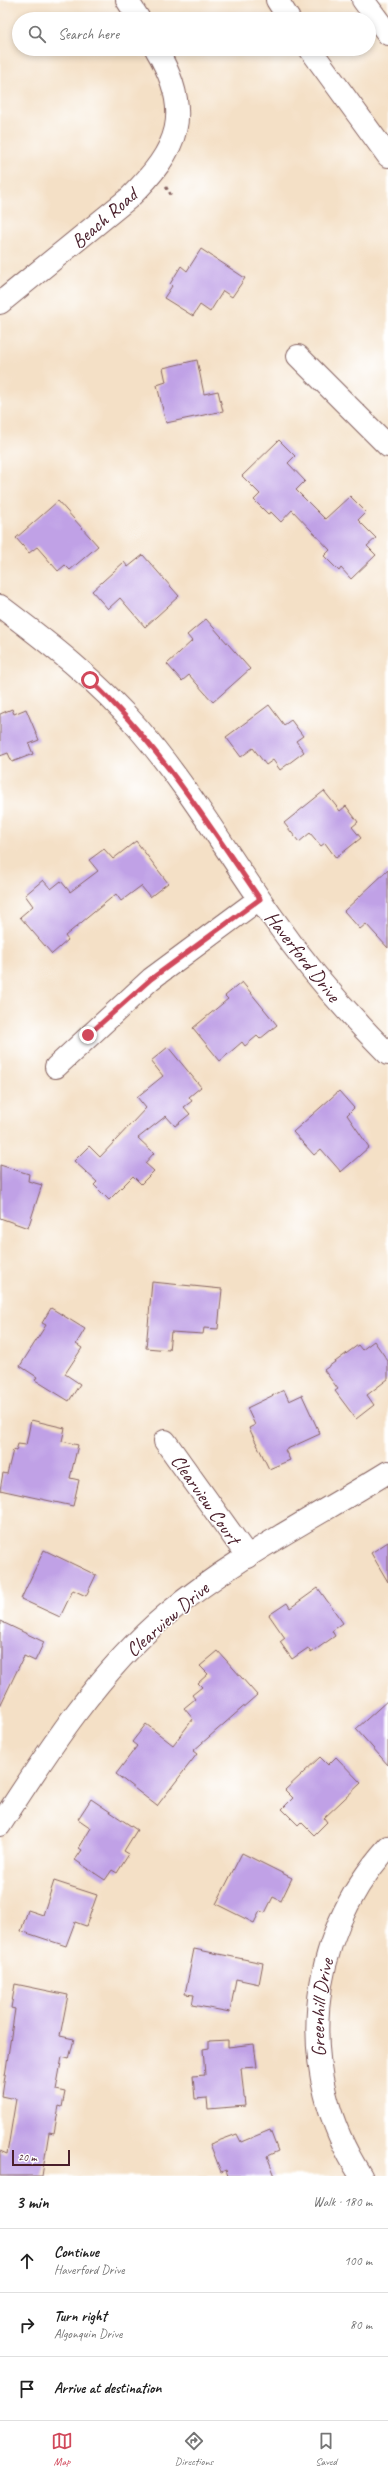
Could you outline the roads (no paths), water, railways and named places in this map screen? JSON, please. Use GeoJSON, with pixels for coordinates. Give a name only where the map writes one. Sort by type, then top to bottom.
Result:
{"type":"FeatureCollection","features":[{"type":"Feature","properties":{"kind":"main road"},"geometry":{"type":"LineString","coordinates":[[127,0],[134,12]]}},
{"type":"Feature","properties":{"kind":"main road"},"geometry":{"type":"LineString","coordinates":[[277,0],[285,12]]}},
{"type":"Feature","properties":{"kind":"main road"},"geometry":{"type":"LineString","coordinates":[[363,0],[372,12]]}},
{"type":"Feature","properties":{"kind":"main road"},"geometry":{"type":"LineString","coordinates":[[376,18],[388,34]]}},
{"type":"Feature","properties":{"kind":"main road","name":"Beach Road"},"geometry":{"type":"LineString","coordinates":[[0,303],[110,215],[145,182],[165,155],[172,140],[178,111],[175,87],[160,56]]}},
{"type":"Feature","properties":{"kind":"main road"},"geometry":{"type":"LineString","coordinates":[[315,56],[388,156]]}},
{"type":"Feature","properties":{"kind":"main road"},"geometry":{"type":"LineString","coordinates":[[298,356],[388,446]]}},
{"type":"Feature","properties":{"kind":"main road","name":"Haverford Drive"},"geometry":{"type":"LineString","coordinates":[[0,606],[64,656],[138,728],[180,781],[260,899],[302,957],[358,1023],[388,1054]]}},
{"type":"Feature","properties":{"kind":"main road"},"geometry":{"type":"LineString","coordinates":[[56,1067],[151,979],[260,899]]}},
{"type":"Feature","properties":{"kind":"main road","name":"Clearview Court"},"geometry":{"type":"LineString","coordinates":[[165,1441],[248,1557]]}},
{"type":"Feature","properties":{"kind":"main road","name":"Clearview Drive"},"geometry":{"type":"LineString","coordinates":[[0,1825],[79,1709],[113,1667],[165,1615],[206,1584],[248,1557],[388,1472]]}},
{"type":"Feature","properties":{"kind":"main road","name":"Greenhill Drive"},"geometry":{"type":"LineString","coordinates":[[361,2176],[341,2140],[326,2103],[317,2047],[317,2014],[327,1957],[335,1933],[360,1883],[388,1847]]}}]}
